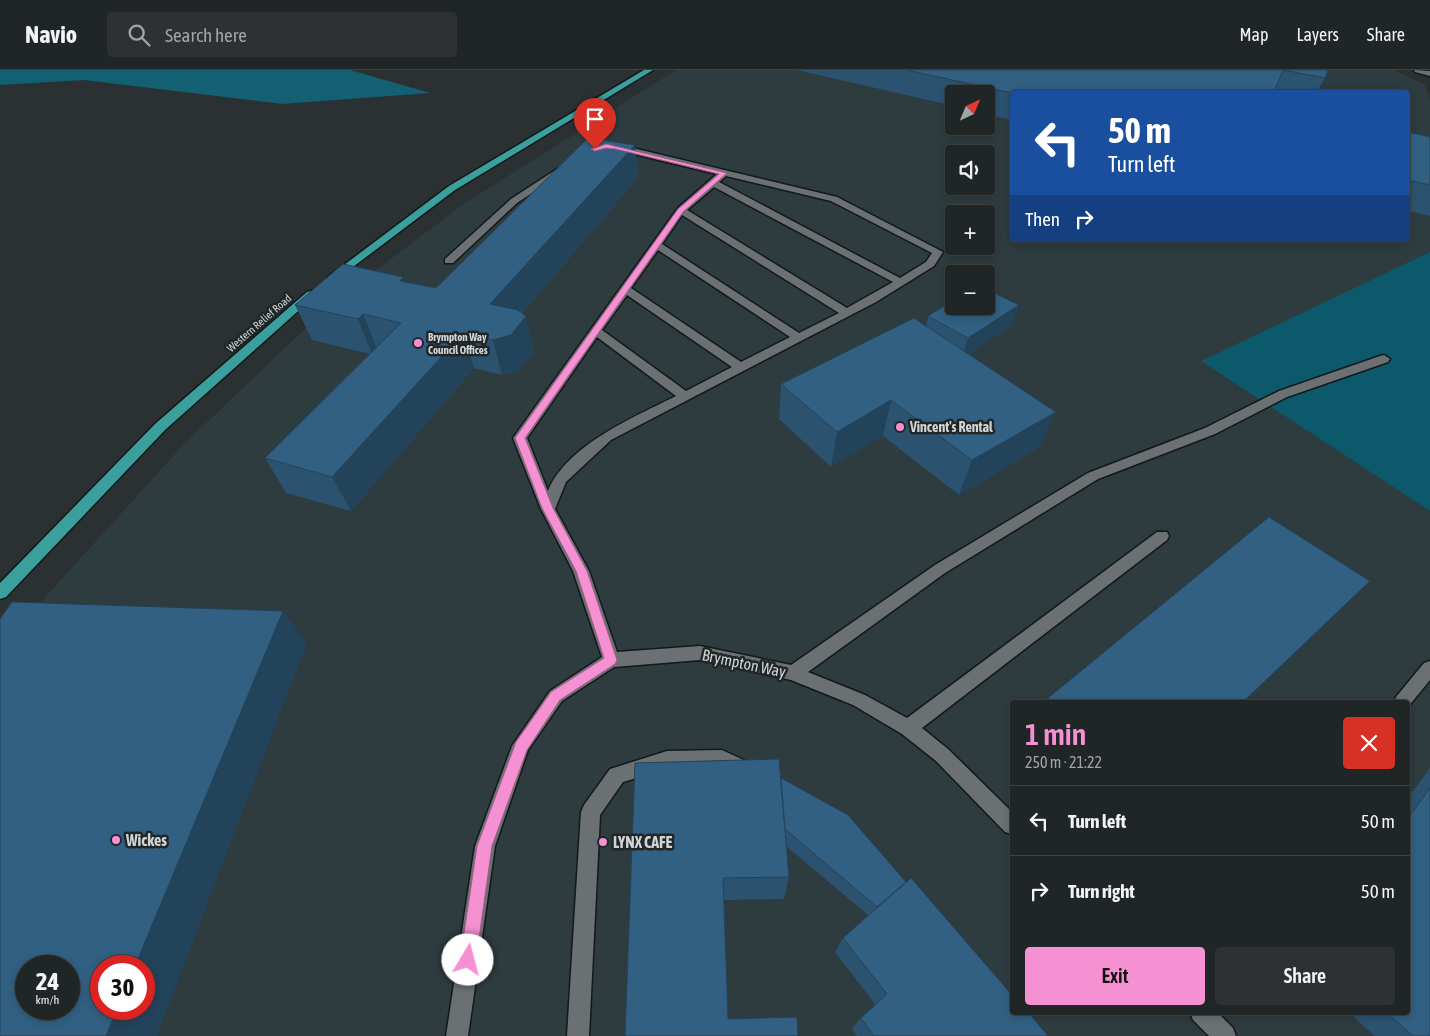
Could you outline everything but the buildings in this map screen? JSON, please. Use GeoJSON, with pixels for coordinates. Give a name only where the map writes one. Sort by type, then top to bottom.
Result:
{"type":"FeatureCollection","features":[{"type":"Feature","properties":{"kind":"highway","name":"Western Relief Road"},"geometry":{"type":"LineString","coordinates":[[0,593],[160,427],[322,286],[452,188],[649,70]]}},
{"type":"Feature","properties":{"kind":"street"},"geometry":{"type":"LineString","coordinates":[[1418,70],[1430,74]]}},
{"type":"Feature","properties":{"kind":"street"},"geometry":{"type":"LineString","coordinates":[[548,508],[560,479],[606,437],[847,313],[930,264],[938,252],[834,199],[606,146]]}},
{"type":"Feature","properties":{"kind":"street"},"geometry":{"type":"LineString","coordinates":[[449,261],[514,201],[572,163]]}},
{"type":"Feature","properties":{"kind":"street"},"geometry":{"type":"LineString","coordinates":[[611,660],[581,571],[548,508],[520,438],[681,210],[724,173]]}},
{"type":"Feature","properties":{"kind":"street"},"geometry":{"type":"LineString","coordinates":[[712,182],[900,282]]}},
{"type":"Feature","properties":{"kind":"street"},"geometry":{"type":"LineString","coordinates":[[681,210],[847,313]]}},
{"type":"Feature","properties":{"kind":"street"},"geometry":{"type":"LineString","coordinates":[[657,245],[799,338]]}},
{"type":"Feature","properties":{"kind":"street"},"geometry":{"type":"LineString","coordinates":[[625,289],[741,368]]}},
{"type":"Feature","properties":{"kind":"street"},"geometry":{"type":"LineString","coordinates":[[596,331],[686,397]]}},
{"type":"Feature","properties":{"kind":"street"},"geometry":{"type":"LineString","coordinates":[[793,674],[940,569],[1093,476],[1242,417],[1283,394],[1384,359]]}},
{"type":"Feature","properties":{"kind":"street"},"geometry":{"type":"LineString","coordinates":[[908,728],[1162,536]]}},
{"type":"Feature","properties":{"kind":"street","name":"Brympton Way"},"geometry":{"type":"LineString","coordinates":[[457,1036],[485,846],[521,746],[556,696],[611,660],[700,653],[793,674],[859,700],[908,728],[942,755],[1010,823]]}},
{"type":"Feature","properties":{"kind":"street"},"geometry":{"type":"LineString","coordinates":[[1404,700],[1430,668]]}},
{"type":"Feature","properties":{"kind":"street"},"geometry":{"type":"LineString","coordinates":[[578,1036],[591,812],[617,775],[667,760],[722,759],[756,773]]}},
{"type":"Feature","properties":{"kind":"street"},"geometry":{"type":"LineString","coordinates":[[1204,1015],[1225,1036]]}},
{"type":"Feature","properties":{"kind":"shaded area"},"geometry":{"type":"Polygon","coordinates":[[[0,70],[350,70],[430,93],[282,104],[84,80],[0,85],[0,70]]]}},
{"type":"Feature","properties":{"kind":"shaded area"},"geometry":{"type":"Polygon","coordinates":[[[676,70],[1394,70],[1425,85],[1430,99],[1430,1036],[0,1036],[0,656],[48,594],[184,444],[331,304],[465,203],[676,70]]]}},
{"type":"Feature","properties":{"kind":"shaded area"},"geometry":{"type":"Polygon","coordinates":[[[1430,252],[1430,511],[1201,361],[1430,252]]]}},
{"type":"Feature","properties":{"kind":"place","name":"Brympton Way Council Offices"},"geometry":{"type":"Point","coordinates":[418,343]}},
{"type":"Feature","properties":{"kind":"place","name":"Vincent's Rental"},"geometry":{"type":"Point","coordinates":[900,427]}},
{"type":"Feature","properties":{"kind":"place","name":"Wickes"},"geometry":{"type":"Point","coordinates":[116,840]}},
{"type":"Feature","properties":{"kind":"place","name":"LYNX CAFE"},"geometry":{"type":"Point","coordinates":[603,842]}},
{"type":"Feature","properties":{"kind":"route"},"geometry":{"type":"LineString","coordinates":[[468,960],[485,846],[521,746],[556,696],[611,660],[581,571],[548,508],[520,438],[681,210],[724,173],[616,147],[606,146],[595,149]]}}]}
